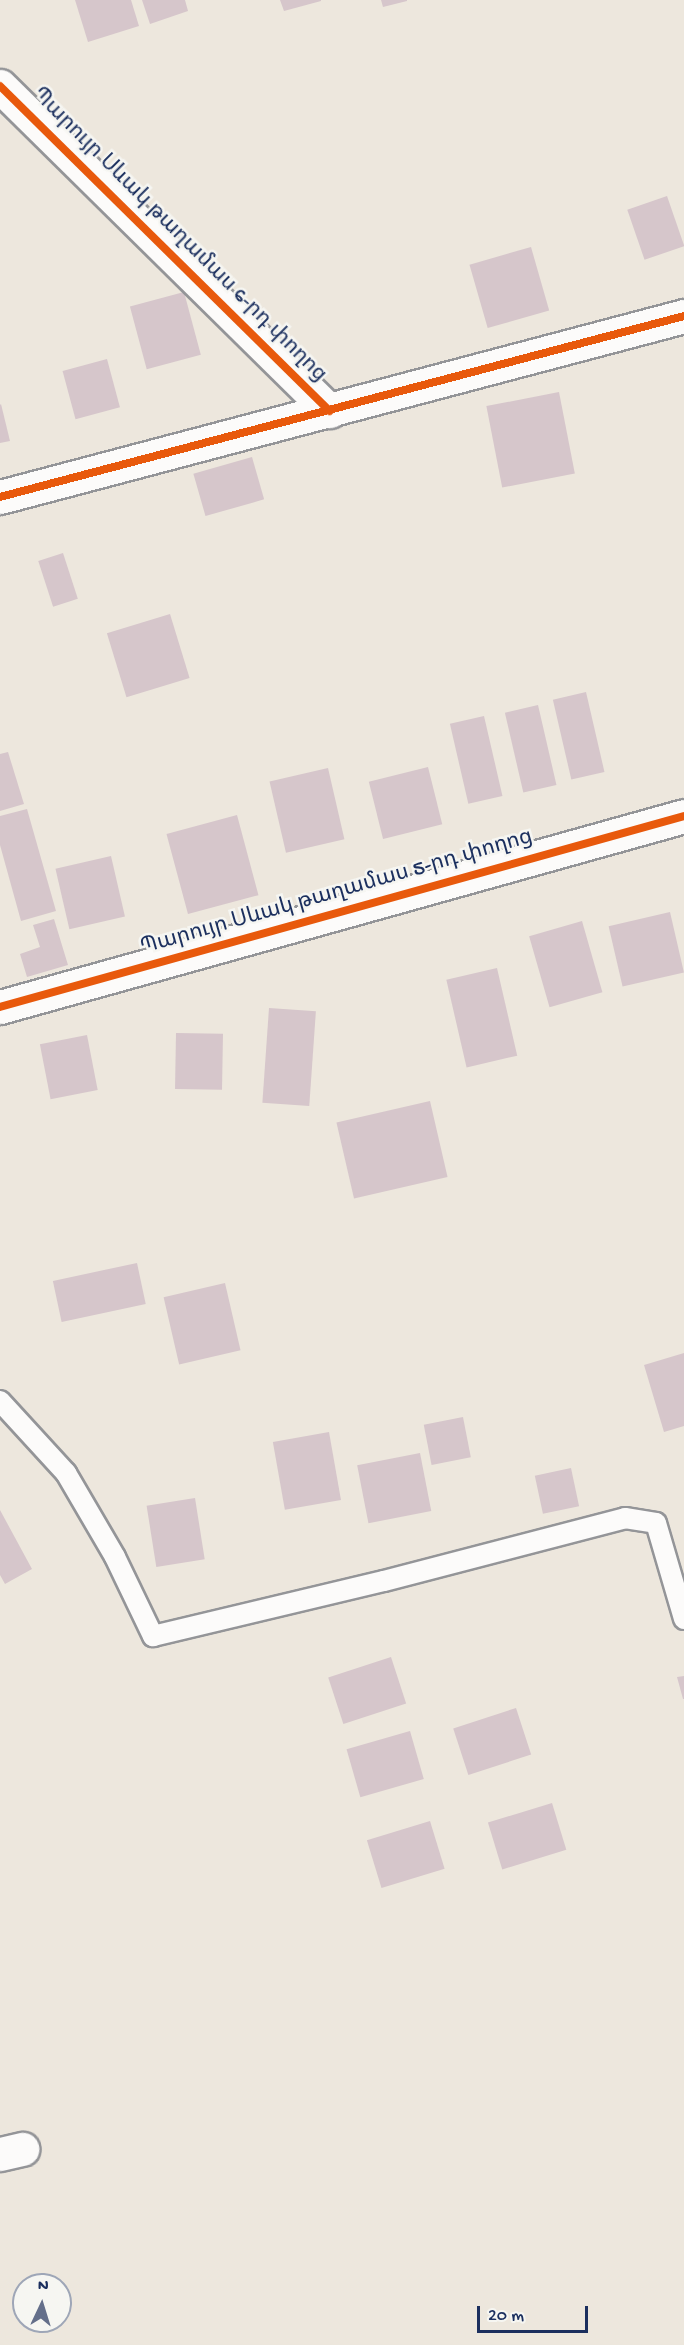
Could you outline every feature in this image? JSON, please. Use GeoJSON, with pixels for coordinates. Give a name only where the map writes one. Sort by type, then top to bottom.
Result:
{"type":"FeatureCollection","features":[{"type":"Feature","properties":{"kind":"street","name":"Պարույր Սևակ թաղամաս 6-րդ փողոց"},"geometry":{"type":"LineString","coordinates":[[0,86],[330,411]]}},
{"type":"Feature","properties":{"kind":"street"},"geometry":{"type":"LineString","coordinates":[[0,497],[684,316]]}},
{"type":"Feature","properties":{"kind":"street","name":"Պարույր Սևակ թաղամաս 5-րդ փողոց"},"geometry":{"type":"LineString","coordinates":[[0,1007],[684,816]]}},
{"type":"Feature","properties":{"kind":"lane"},"geometry":{"type":"LineString","coordinates":[[0,1401],[66,1473],[115,1557],[153,1636],[625,1518],[656,1523],[684,1619]]}},
{"type":"Feature","properties":{"kind":"building"},"geometry":{"type":"Polygon","coordinates":[[[75,0],[131,0],[139,26],[88,42],[75,0]]]}},
{"type":"Feature","properties":{"kind":"building"},"geometry":{"type":"Polygon","coordinates":[[[142,0],[185,0],[188,11],[150,24],[142,0]]]}},
{"type":"Feature","properties":{"kind":"building"},"geometry":{"type":"Polygon","coordinates":[[[280,0],[321,0],[321,1],[284,11],[280,0]]]}},
{"type":"Feature","properties":{"kind":"building"},"geometry":{"type":"Polygon","coordinates":[[[381,0],[407,0],[407,1],[383,7],[381,0]]]}},
{"type":"Feature","properties":{"kind":"building"},"geometry":{"type":"Polygon","coordinates":[[[667,196],[684,246],[645,260],[627,210],[667,196]]]}},
{"type":"Feature","properties":{"kind":"building"},"geometry":{"type":"Polygon","coordinates":[[[531,247],[549,310],[488,328],[469,265],[531,247]]]}},
{"type":"Feature","properties":{"kind":"building"},"geometry":{"type":"Polygon","coordinates":[[[184,292],[201,355],[147,369],[130,306],[184,292]]]}},
{"type":"Feature","properties":{"kind":"building"},"geometry":{"type":"Polygon","coordinates":[[[107,359],[120,407],[76,419],[63,371],[107,359]]]}},
{"type":"Feature","properties":{"kind":"building"},"geometry":{"type":"Polygon","coordinates":[[[559,392],[575,473],[502,488],[486,406],[559,392]]]}},
{"type":"Feature","properties":{"kind":"building"},"geometry":{"type":"Polygon","coordinates":[[[0,405],[10,441],[0,443],[0,405]]]}},
{"type":"Feature","properties":{"kind":"building"},"geometry":{"type":"Polygon","coordinates":[[[252,457],[264,499],[205,516],[193,474],[252,457]]]}},
{"type":"Feature","properties":{"kind":"building"},"geometry":{"type":"Polygon","coordinates":[[[63,553],[78,599],[53,607],[38,561],[63,553]]]}},
{"type":"Feature","properties":{"kind":"building"},"geometry":{"type":"Polygon","coordinates":[[[170,614],[190,678],[126,697],[107,633],[170,614]]]}},
{"type":"Feature","properties":{"kind":"building"},"geometry":{"type":"Polygon","coordinates":[[[586,692],[604,772],[571,780],[553,700],[586,692]]]}},
{"type":"Feature","properties":{"kind":"building"},"geometry":{"type":"Polygon","coordinates":[[[538,705],[556,785],[523,793],[505,713],[538,705]]]}},
{"type":"Feature","properties":{"kind":"building"},"geometry":{"type":"Polygon","coordinates":[[[484,716],[502,796],[468,804],[450,724],[484,716]]]}},
{"type":"Feature","properties":{"kind":"building"},"geometry":{"type":"Polygon","coordinates":[[[8,752],[24,804],[0,811],[0,754],[8,752]]]}},
{"type":"Feature","properties":{"kind":"building"},"geometry":{"type":"Polygon","coordinates":[[[428,767],[442,824],[383,839],[369,782],[428,767]]]}},
{"type":"Feature","properties":{"kind":"building"},"geometry":{"type":"Polygon","coordinates":[[[328,768],[344,839],[286,853],[270,781],[328,768]]]}},
{"type":"Feature","properties":{"kind":"building"},"geometry":{"type":"Polygon","coordinates":[[[27,809],[56,911],[21,921],[0,845],[0,816],[27,809]]]}},
{"type":"Feature","properties":{"kind":"building"},"geometry":{"type":"Polygon","coordinates":[[[237,815],[258,895],[188,914],[166,834],[237,815]]]}},
{"type":"Feature","properties":{"kind":"building"},"geometry":{"type":"Polygon","coordinates":[[[111,856],[125,916],[69,929],[55,869],[111,856]]]}},
{"type":"Feature","properties":{"kind":"building"},"geometry":{"type":"Polygon","coordinates":[[[670,912],[684,972],[623,987],[609,926],[670,912]]]}},
{"type":"Feature","properties":{"kind":"building"},"geometry":{"type":"Polygon","coordinates":[[[54,919],[68,965],[27,977],[20,954],[40,947],[33,925],[54,919]]]}},
{"type":"Feature","properties":{"kind":"building"},"geometry":{"type":"Polygon","coordinates":[[[582,921],[602,992],[550,1007],[529,936],[582,921]]]}},
{"type":"Feature","properties":{"kind":"building"},"geometry":{"type":"Polygon","coordinates":[[[497,968],[517,1056],[467,1067],[446,980],[497,968]]]}},
{"type":"Feature","properties":{"kind":"building"},"geometry":{"type":"Polygon","coordinates":[[[269,1008],[316,1011],[309,1106],[262,1103],[269,1008]]]}},
{"type":"Feature","properties":{"kind":"building"},"geometry":{"type":"Polygon","coordinates":[[[176,1033],[223,1034],[222,1090],[175,1089],[176,1033]]]}},
{"type":"Feature","properties":{"kind":"building"},"geometry":{"type":"Polygon","coordinates":[[[87,1035],[98,1090],[51,1099],[40,1044],[87,1035]]]}},
{"type":"Feature","properties":{"kind":"building"},"geometry":{"type":"Polygon","coordinates":[[[430,1101],[448,1177],[354,1199],[336,1123],[430,1101]]]}},
{"type":"Feature","properties":{"kind":"building"},"geometry":{"type":"Polygon","coordinates":[[[137,1263],[146,1304],[62,1322],[53,1281],[137,1263]]]}},
{"type":"Feature","properties":{"kind":"building"},"geometry":{"type":"Polygon","coordinates":[[[225,1283],[241,1350],[179,1364],[164,1297],[225,1283]]]}},
{"type":"Feature","properties":{"kind":"building"},"geometry":{"type":"Polygon","coordinates":[[[684,1353],[684,1426],[664,1432],[644,1365],[684,1353]]]}},
{"type":"Feature","properties":{"kind":"building"},"geometry":{"type":"Polygon","coordinates":[[[463,1417],[471,1457],[432,1465],[424,1425],[463,1417]]]}},
{"type":"Feature","properties":{"kind":"building"},"geometry":{"type":"Polygon","coordinates":[[[329,1432],[341,1500],[285,1510],[273,1442],[329,1432]]]}},
{"type":"Feature","properties":{"kind":"building"},"geometry":{"type":"Polygon","coordinates":[[[420,1453],[431,1511],[368,1523],[357,1465],[420,1453]]]}},
{"type":"Feature","properties":{"kind":"building"},"geometry":{"type":"Polygon","coordinates":[[[571,1468],[579,1506],[543,1514],[535,1476],[571,1468]]]}},
{"type":"Feature","properties":{"kind":"building"},"geometry":{"type":"Polygon","coordinates":[[[195,1498],[205,1559],[156,1567],[147,1506],[195,1498]]]}},
{"type":"Feature","properties":{"kind":"building"},"geometry":{"type":"Polygon","coordinates":[[[0,1510],[32,1569],[5,1584],[0,1575],[0,1510]]]}},
{"type":"Feature","properties":{"kind":"building"},"geometry":{"type":"Polygon","coordinates":[[[391,1657],[406,1704],[343,1724],[328,1677],[391,1657]]]}},
{"type":"Feature","properties":{"kind":"building"},"geometry":{"type":"Polygon","coordinates":[[[684,1676],[684,1699],[683,1699],[677,1677],[684,1676]]]}},
{"type":"Feature","properties":{"kind":"building"},"geometry":{"type":"Polygon","coordinates":[[[516,1708],[531,1755],[468,1775],[453,1728],[516,1708]]]}},
{"type":"Feature","properties":{"kind":"building"},"geometry":{"type":"Polygon","coordinates":[[[410,1731],[424,1779],[360,1797],[347,1749],[410,1731]]]}},
{"type":"Feature","properties":{"kind":"building"},"geometry":{"type":"Polygon","coordinates":[[[552,1803],[566,1850],[502,1869],[488,1823],[552,1803]]]}},
{"type":"Feature","properties":{"kind":"building"},"geometry":{"type":"Polygon","coordinates":[[[430,1821],[445,1869],[382,1888],[367,1840],[430,1821]]]}},
{"type":"Feature","properties":{"kind":"cycle path"},"geometry":{"type":"LineString","coordinates":[[0,86],[330,411]]}},
{"type":"Feature","properties":{"kind":"cycle path"},"geometry":{"type":"LineString","coordinates":[[0,497],[684,316]]}},
{"type":"Feature","properties":{"kind":"cycle path"},"geometry":{"type":"LineString","coordinates":[[0,1007],[684,816]]}}]}
